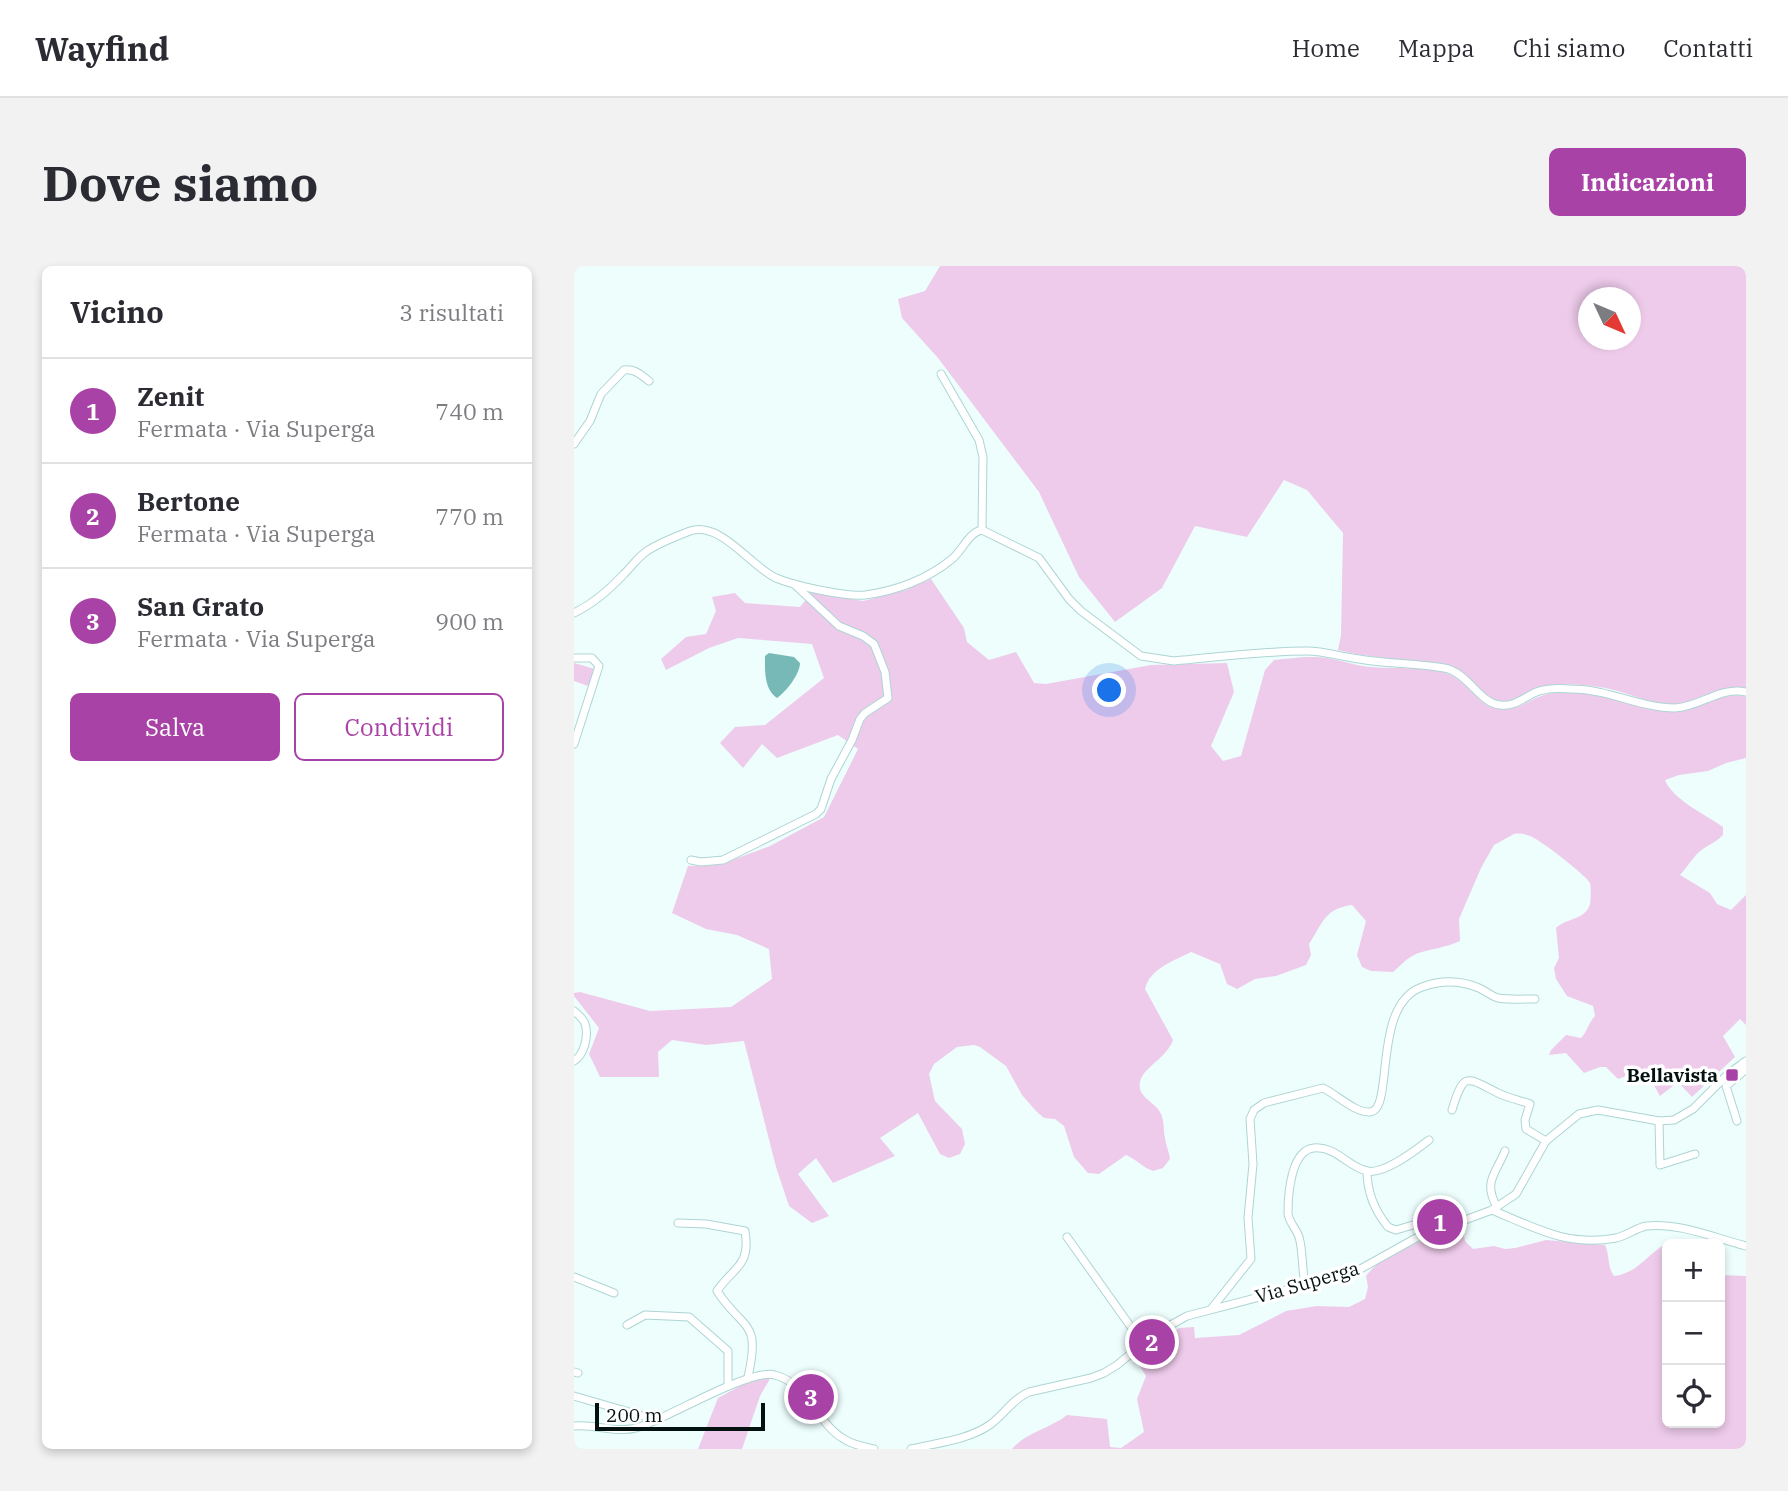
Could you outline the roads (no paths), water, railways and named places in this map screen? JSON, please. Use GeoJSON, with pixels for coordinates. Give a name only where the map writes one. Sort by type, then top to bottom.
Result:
{"type":"FeatureCollection","features":[{"type":"Feature","properties":{"kind":"street"},"geometry":{"type":"LineString","coordinates":[[574,444],[590,421],[601,394],[624,370],[638,372],[649,381]]}},
{"type":"Feature","properties":{"kind":"street"},"geometry":{"type":"LineString","coordinates":[[941,374],[979,440],[983,457],[982,530]]}},
{"type":"Feature","properties":{"kind":"street"},"geometry":{"type":"LineString","coordinates":[[574,612],[595,600],[648,550],[693,530],[705,530],[719,535],[767,573],[794,583],[860,595],[895,589],[935,572],[953,558],[974,533],[982,530],[1039,558],[1081,611],[1141,656],[1155,660],[1310,651],[1362,660],[1446,668],[1469,681],[1493,704],[1502,706],[1513,705],[1539,691],[1550,689],[1594,690],[1649,706],[1676,708],[1690,706],[1736,690],[1746,692]]}},
{"type":"Feature","properties":{"kind":"street"},"geometry":{"type":"LineString","coordinates":[[691,860],[723,860],[816,814],[821,809],[831,779],[860,719],[888,698],[883,664],[874,644],[839,626],[794,583]]}},
{"type":"Feature","properties":{"kind":"street"},"geometry":{"type":"LineString","coordinates":[[574,658],[592,658],[599,666],[574,744]]}},
{"type":"Feature","properties":{"kind":"street"},"geometry":{"type":"LineString","coordinates":[[1212,1309],[1251,1259],[1248,1218],[1253,1164],[1250,1119],[1254,1110],[1264,1104],[1323,1088],[1358,1108],[1370,1112],[1377,1109],[1383,1091],[1390,1027],[1403,1001],[1418,988],[1440,982],[1458,982],[1483,989],[1496,997],[1535,999]]}},
{"type":"Feature","properties":{"kind":"street"},"geometry":{"type":"LineString","coordinates":[[574,1012],[583,1020],[586,1029],[583,1052],[574,1061]]}},
{"type":"Feature","properties":{"kind":"street"},"geometry":{"type":"LineString","coordinates":[[1695,1154],[1660,1165],[1660,1121],[1674,1120],[1693,1108],[1745,1062]]}},
{"type":"Feature","properties":{"kind":"street"},"geometry":{"type":"LineString","coordinates":[[1737,1121],[1726,1086],[1744,1071],[1745,1062]]}},
{"type":"Feature","properties":{"kind":"street"},"geometry":{"type":"LineString","coordinates":[[1452,1110],[1460,1086],[1466,1081],[1479,1081],[1500,1094],[1530,1104],[1525,1120],[1526,1129],[1546,1141]]}},
{"type":"Feature","properties":{"kind":"street","name":"Via Superga"},"geometry":{"type":"LineString","coordinates":[[911,1449],[970,1434],[989,1425],[1021,1395],[1104,1373],[1156,1333],[1187,1317],[1355,1272],[1416,1238],[1495,1208],[1516,1194],[1546,1141],[1579,1114],[1598,1110],[1660,1121]]}},
{"type":"Feature","properties":{"kind":"street"},"geometry":{"type":"LineString","coordinates":[[1305,1285],[1299,1238],[1288,1216],[1296,1161],[1301,1153],[1311,1148],[1334,1152],[1367,1171],[1376,1171],[1393,1164],[1429,1140]]}},
{"type":"Feature","properties":{"kind":"street"},"geometry":{"type":"LineString","coordinates":[[1505,1151],[1489,1185],[1495,1208],[1558,1237],[1589,1241],[1618,1237],[1645,1226],[1676,1227],[1746,1247]]}},
{"type":"Feature","properties":{"kind":"street"},"geometry":{"type":"LineString","coordinates":[[1367,1171],[1372,1200],[1382,1220],[1388,1227],[1396,1230],[1413,1225]]}},
{"type":"Feature","properties":{"kind":"street"},"geometry":{"type":"LineString","coordinates":[[678,1223],[739,1228],[745,1231],[746,1242],[741,1266],[717,1291],[751,1332],[752,1357],[748,1377]]}},
{"type":"Feature","properties":{"kind":"street"},"geometry":{"type":"LineString","coordinates":[[1067,1237],[1143,1344]]}},
{"type":"Feature","properties":{"kind":"street"},"geometry":{"type":"LineString","coordinates":[[574,1277],[614,1293]]}},
{"type":"Feature","properties":{"kind":"street"},"geometry":{"type":"LineString","coordinates":[[627,1325],[645,1315],[689,1317],[728,1351],[728,1386]]}},
{"type":"Feature","properties":{"kind":"street"},"geometry":{"type":"LineString","coordinates":[[574,1426],[617,1431],[639,1428],[748,1377],[767,1373],[785,1379],[810,1400],[843,1439],[874,1449]]}},
{"type":"Feature","properties":{"kind":"street"},"geometry":{"type":"LineString","coordinates":[[574,1396],[658,1420]]}},
{"type":"Feature","properties":{"kind":"water"},"geometry":{"type":"Polygon","coordinates":[[[769,653],[794,657],[800,663],[792,682],[777,698],[766,679],[765,656],[769,653]]]}},
{"type":"Feature","properties":{"kind":"place","name":"Bellavista"},"geometry":{"type":"Point","coordinates":[1732,1075]}},
{"type":"Feature","properties":{"kind":"place","name":"Zenit"},"geometry":{"type":"Point","coordinates":[1440,1222]}},
{"type":"Feature","properties":{"kind":"place","name":"Bertone"},"geometry":{"type":"Point","coordinates":[1152,1342]}},
{"type":"Feature","properties":{"kind":"place","name":"San Grato"},"geometry":{"type":"Point","coordinates":[811,1397]}}]}
